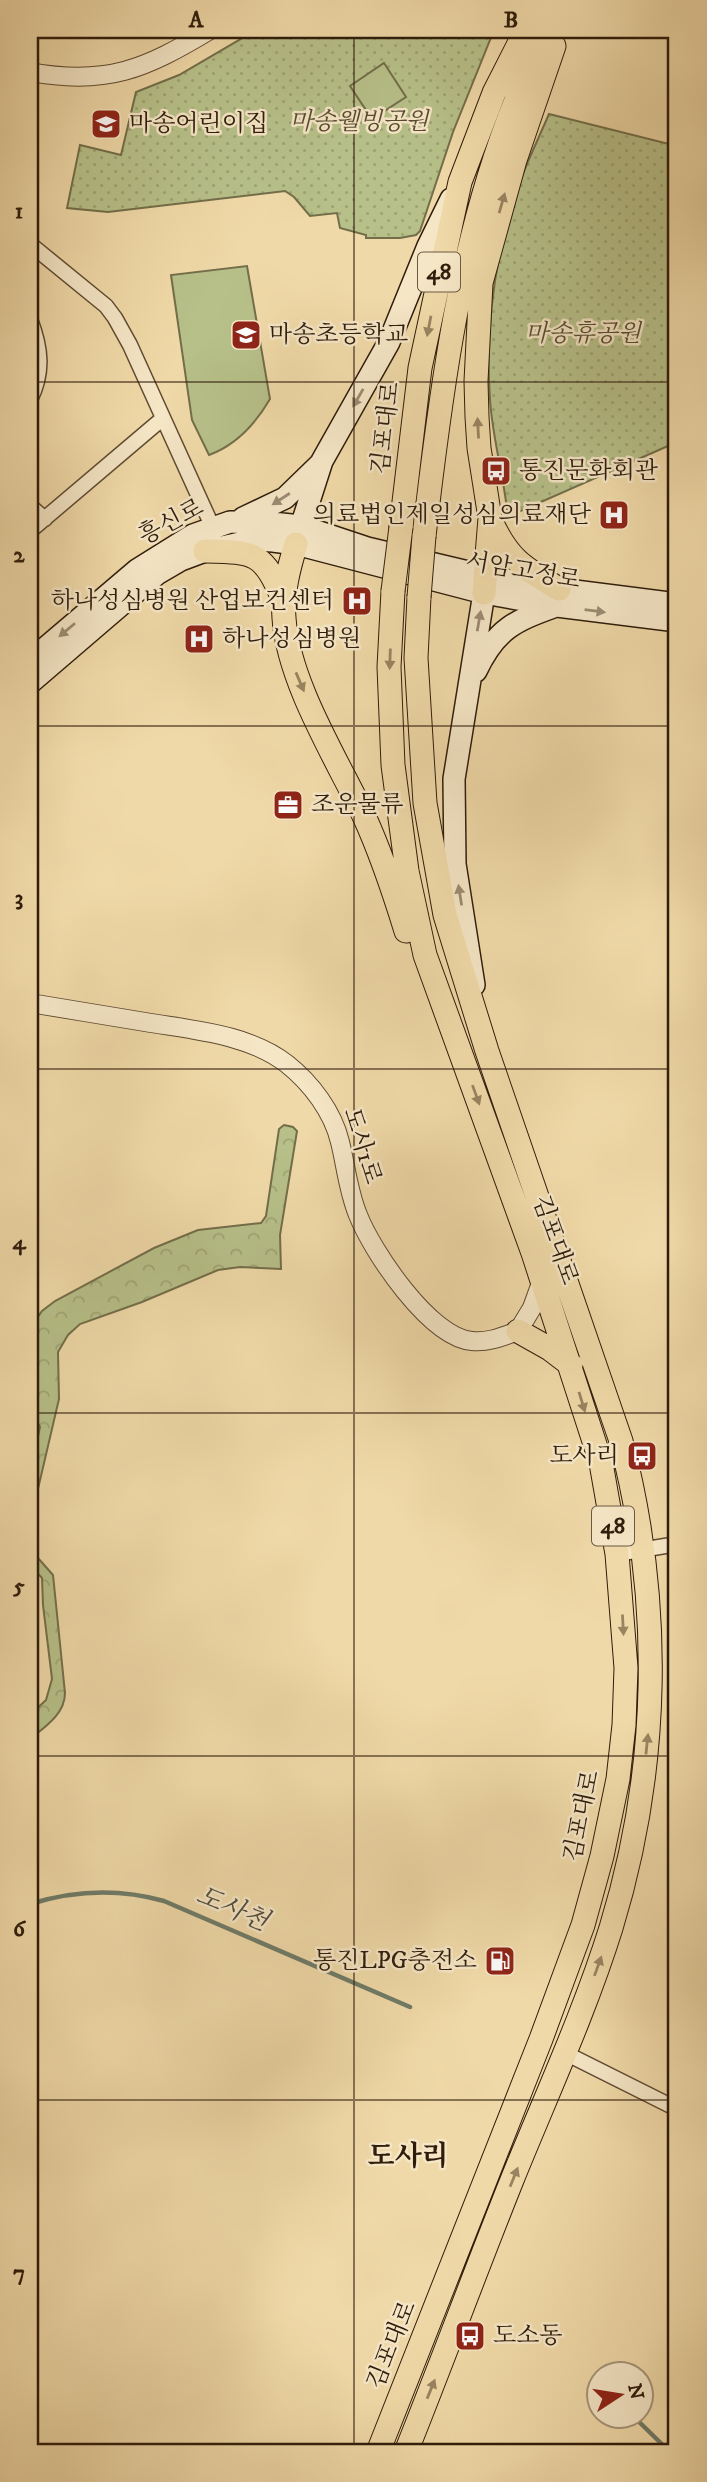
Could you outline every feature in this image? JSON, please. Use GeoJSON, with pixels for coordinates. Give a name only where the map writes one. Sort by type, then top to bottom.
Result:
{"type":"FeatureCollection","features":[{"type":"Feature","properties":{"kind":"main road"},"geometry":{"type":"LineString","coordinates":[[494,93],[512,30]]}},
{"type":"Feature","properties":{"kind":"main road","name":"김포대로"},"geometry":{"type":"LineString","coordinates":[[378,2452],[573,1958],[593,1892],[616,1792],[624,1725],[626,1668],[617,1554],[601,1463],[571,1365],[508,1181],[425,956],[407,871],[393,765],[389,667],[393,590],[420,368],[460,182],[494,93],[526,30]]}},
{"type":"Feature","properties":{"kind":"main road"},"geometry":{"type":"LineString","coordinates":[[482,1035],[455,864],[454,779],[485,585],[490,518],[477,417],[481,282],[515,160],[555,35]]}},
{"type":"Feature","properties":{"kind":"main road","name":"김포대로"},"geometry":{"type":"LineString","coordinates":[[406,2452],[512,2180],[565,2053],[611,1927],[640,1800],[652,1675],[644,1550],[634,1491],[621,1441],[482,1035],[445,915],[425,803],[416,658],[424,536],[450,346],[471,249],[489,181],[515,103],[555,35]]}},
{"type":"Feature","properties":{"kind":"main road"},"geometry":{"type":"LineString","coordinates":[[459,1049],[419,974],[393,887],[366,819],[297,676],[284,616],[287,572],[323,461],[389,342],[428,246],[460,182]]}},
{"type":"Feature","properties":{"kind":"main road"},"geometry":{"type":"LineString","coordinates":[[222,525],[268,508],[285,498],[323,461]]}},
{"type":"Feature","properties":{"kind":"main road"},"geometry":{"type":"LineString","coordinates":[[468,685],[483,656],[499,634],[558,597],[514,560],[503,545],[490,518]]}},
{"type":"Feature","properties":{"kind":"main road","name":"흥신로"},"geometry":{"type":"LineString","coordinates":[[30,661],[137,570],[176,544],[222,525],[272,523],[299,535],[364,555]]}},
{"type":"Feature","properties":{"kind":"main road","name":"흥신로"},"geometry":{"type":"LineString","coordinates":[[30,683],[157,574],[181,560],[205,551],[253,540],[299,535]]}},
{"type":"Feature","properties":{"kind":"main road"},"geometry":{"type":"LineString","coordinates":[[205,551],[238,552],[258,557],[273,575],[285,602]]}},
{"type":"Feature","properties":{"kind":"main road","name":"서암고정로"},"geometry":{"type":"LineString","coordinates":[[364,555],[485,585],[677,621]]}},
{"type":"Feature","properties":{"kind":"main road","name":"서암고정로"},"geometry":{"type":"LineString","coordinates":[[558,597],[677,604]]}},
{"type":"Feature","properties":{"kind":"main road"},"geometry":{"type":"LineString","coordinates":[[518,1331],[550,1349],[571,1365]]}},
{"type":"Feature","properties":{"kind":"street"},"geometry":{"type":"LineString","coordinates":[[30,72],[61,78],[119,73],[172,53],[210,30]]}},
{"type":"Feature","properties":{"kind":"street"},"geometry":{"type":"LineString","coordinates":[[30,244],[96,297],[115,318],[130,345],[162,419],[222,525]]}},
{"type":"Feature","properties":{"kind":"street"},"geometry":{"type":"LineString","coordinates":[[30,320],[38,341],[40,370],[30,400]]}},
{"type":"Feature","properties":{"kind":"street"},"geometry":{"type":"LineString","coordinates":[[30,531],[162,419]]}},
{"type":"Feature","properties":{"kind":"street"},"geometry":{"type":"LineString","coordinates":[[30,506],[45,519]]}},
{"type":"Feature","properties":{"kind":"street","name":"도사1로"},"geometry":{"type":"LineString","coordinates":[[30,1003],[210,1034],[253,1045],[274,1055],[304,1079],[325,1107],[340,1140],[350,1191],[363,1228],[418,1307],[442,1329],[461,1339],[480,1341],[518,1331]]}},
{"type":"Feature","properties":{"kind":"street"},"geometry":{"type":"LineString","coordinates":[[518,1331],[532,1308],[541,1283]]}},
{"type":"Feature","properties":{"kind":"street"},"geometry":{"type":"LineString","coordinates":[[617,1554],[677,1544]]}},
{"type":"Feature","properties":{"kind":"street"},"geometry":{"type":"LineString","coordinates":[[565,2053],[677,2109]]}},
{"type":"Feature","properties":{"kind":"green space","name":"마송웰빙공원"},"geometry":{"type":"Polygon","coordinates":[[[256,30],[494,30],[453,132],[420,231],[416,235],[366,238],[366,235],[340,228],[337,213],[310,216],[294,197],[285,191],[108,212],[67,208],[80,145],[121,155],[136,92],[179,75],[256,30]]]}},
{"type":"Feature","properties":{"kind":"green space"},"geometry":{"type":"Polygon","coordinates":[[[384,63],[406,97],[372,119],[350,86],[384,63]]]}},
{"type":"Feature","properties":{"kind":"green space","name":"마송휴공원"},"geometry":{"type":"Polygon","coordinates":[[[549,114],[677,146],[677,442],[516,513],[507,510],[493,427],[489,373],[490,322],[496,272],[514,198],[549,114]]]}},
{"type":"Feature","properties":{"kind":"green space"},"geometry":{"type":"Polygon","coordinates":[[[247,266],[270,399],[244,432],[219,451],[209,455],[192,420],[171,275],[247,266]]]}},
{"type":"Feature","properties":{"kind":"green space"},"geometry":{"type":"Polygon","coordinates":[[[284,1125],[297,1131],[280,1235],[281,1269],[240,1267],[218,1270],[142,1302],[80,1324],[68,1335],[58,1352],[59,1399],[30,1523],[30,1475],[40,1427],[30,1410],[30,1328],[42,1311],[55,1301],[154,1248],[198,1230],[261,1223],[266,1216],[279,1129],[284,1125]]]}},
{"type":"Feature","properties":{"kind":"green space"},"geometry":{"type":"Polygon","coordinates":[[[30,1549],[53,1575],[65,1693],[58,1714],[30,1739],[30,1715],[46,1700],[52,1679],[42,1578],[30,1565],[30,1549]]]}},
{"type":"Feature","properties":{"kind":"waterway","name":"도사천"},"geometry":{"type":"LineString","coordinates":[[30,1904],[97,1892],[130,1894],[164,1901],[410,2007]]}},
{"type":"Feature","properties":{"kind":"waterway"},"geometry":{"type":"LineString","coordinates":[[647,2430],[670,2452]]}},
{"type":"Feature","properties":{"kind":"place","name":"마송어린이집"},"geometry":{"type":"Point","coordinates":[106,124]}},
{"type":"Feature","properties":{"kind":"place","name":"마송초등학교"},"geometry":{"type":"Point","coordinates":[246,335]}},
{"type":"Feature","properties":{"kind":"place","name":"통진문화회관"},"geometry":{"type":"Point","coordinates":[496,471]}},
{"type":"Feature","properties":{"kind":"place","name":"의료법인제일성심의료재단"},"geometry":{"type":"Point","coordinates":[614,515]}},
{"type":"Feature","properties":{"kind":"place","name":"하나성심병원 산업보건센터"},"geometry":{"type":"Point","coordinates":[357,601]}},
{"type":"Feature","properties":{"kind":"place","name":"하나성심병원"},"geometry":{"type":"Point","coordinates":[199,639]}},
{"type":"Feature","properties":{"kind":"place","name":"조운물류"},"geometry":{"type":"Point","coordinates":[288,805]}},
{"type":"Feature","properties":{"kind":"place","name":"도사리"},"geometry":{"type":"Point","coordinates":[642,1456]}},
{"type":"Feature","properties":{"kind":"place","name":"통진LPG충전소"},"geometry":{"type":"Point","coordinates":[500,1961]}},
{"type":"Feature","properties":{"kind":"place","name":"도소동"},"geometry":{"type":"Point","coordinates":[470,2336]}},
{"type":"Feature","properties":{"kind":"district","name":"도사리"},"geometry":{"type":"Point","coordinates":[408,2156]}}]}
